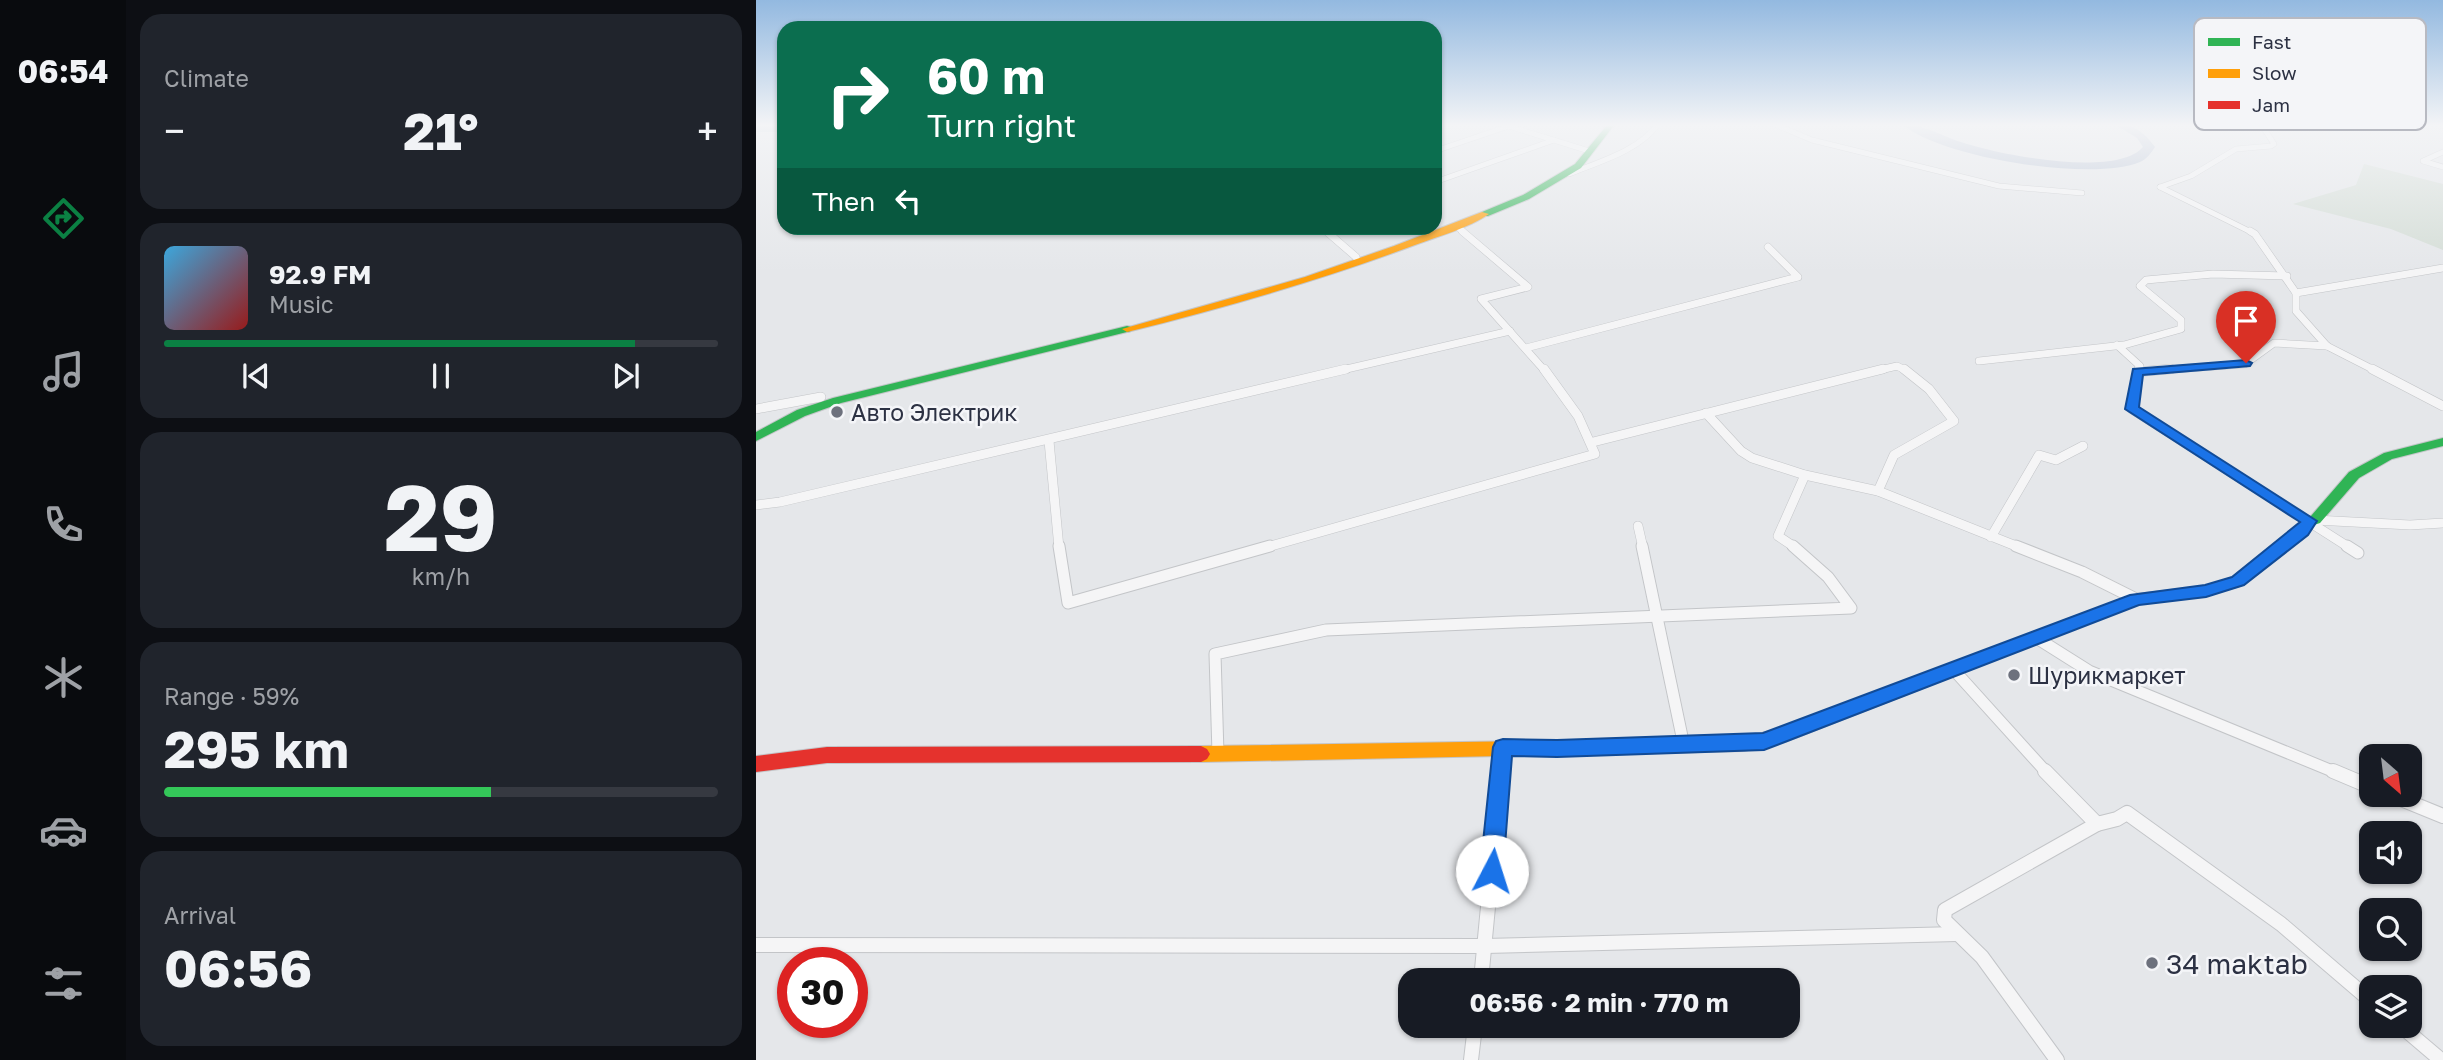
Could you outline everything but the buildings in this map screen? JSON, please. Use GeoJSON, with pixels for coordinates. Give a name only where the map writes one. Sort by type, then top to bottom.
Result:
{"type":"FeatureCollection","features":[{"type":"Feature","properties":{"kind":"main road"},"geometry":{"type":"LineString","coordinates":[[1442,226],[1485,211],[1556,173]]}},
{"type":"Feature","properties":{"kind":"main road"},"geometry":{"type":"LineString","coordinates":[[1442,231],[1526,197],[1567,173]]}},
{"type":"Feature","properties":{"kind":"main road"},"geometry":{"type":"LineString","coordinates":[[756,425],[821,397],[1152,321],[1418,235]]}},
{"type":"Feature","properties":{"kind":"main road"},"geometry":{"type":"LineString","coordinates":[[756,437],[801,413],[837,400],[1152,321],[1314,276],[1430,235]]}},
{"type":"Feature","properties":{"kind":"main road"},"geometry":{"type":"LineString","coordinates":[[756,764],[827,755],[1218,754],[1744,744],[1774,738],[2136,599],[2206,591],[2238,581],[2302,531],[2354,475],[2388,456],[2443,442]]}},
{"type":"Feature","properties":{"kind":"street"},"geometry":{"type":"LineString","coordinates":[[1562,177],[1570,173]]}},
{"type":"Feature","properties":{"kind":"street"},"geometry":{"type":"LineString","coordinates":[[1947,173],[1998,186],[2081,193]]}},
{"type":"Feature","properties":{"kind":"street"},"geometry":{"type":"LineString","coordinates":[[2195,173],[2160,187],[2250,229],[2287,276],[2296,293],[2296,311],[2327,346],[2443,406]]}},
{"type":"Feature","properties":{"kind":"street"},"geometry":{"type":"LineString","coordinates":[[1049,441],[1054,516],[1068,603],[1595,454],[1593,442],[1558,388],[1481,299],[1528,287],[1456,226]]}},
{"type":"Feature","properties":{"kind":"street"},"geometry":{"type":"LineString","coordinates":[[1330,235],[1356,257]]}},
{"type":"Feature","properties":{"kind":"street"},"geometry":{"type":"LineString","coordinates":[[1526,348],[1798,277],[1768,247]]}},
{"type":"Feature","properties":{"kind":"street"},"geometry":{"type":"LineString","coordinates":[[2296,293],[2443,268]]}},
{"type":"Feature","properties":{"kind":"street"},"geometry":{"type":"LineString","coordinates":[[1979,361],[2150,340],[2181,329],[2181,320],[2140,286],[2146,279],[2213,274],[2287,276]]}},
{"type":"Feature","properties":{"kind":"street"},"geometry":{"type":"LineString","coordinates":[[756,505],[780,502],[1049,441],[1510,331]]}},
{"type":"Feature","properties":{"kind":"street"},"geometry":{"type":"LineString","coordinates":[[2137,372],[2245,364],[2274,343],[2327,346]]}},
{"type":"Feature","properties":{"kind":"street"},"geometry":{"type":"LineString","coordinates":[[2117,345],[2140,366],[2132,409],[2312,520],[2358,553]]}},
{"type":"Feature","properties":{"kind":"street"},"geometry":{"type":"LineString","coordinates":[[1593,442],[1897,366],[1908,370],[1930,387],[1954,421],[1894,455],[1878,491]]}},
{"type":"Feature","properties":{"kind":"street"},"geometry":{"type":"LineString","coordinates":[[756,408],[821,397]]}},
{"type":"Feature","properties":{"kind":"street"},"geometry":{"type":"LineString","coordinates":[[1706,413],[1741,451],[1752,458],[1805,475],[1878,491],[2082,572],[2136,599]]}},
{"type":"Feature","properties":{"kind":"street"},"geometry":{"type":"LineString","coordinates":[[1991,537],[2039,455],[2056,460],[2083,446]]}},
{"type":"Feature","properties":{"kind":"street"},"geometry":{"type":"LineString","coordinates":[[1218,754],[1215,653],[1325,630],[1851,608],[1824,570],[1804,552],[1778,536],[1805,475]]}},
{"type":"Feature","properties":{"kind":"street"},"geometry":{"type":"LineString","coordinates":[[2312,520],[2410,525],[2443,523]]}},
{"type":"Feature","properties":{"kind":"street"},"geometry":{"type":"LineString","coordinates":[[1638,526],[1684,746]]}},
{"type":"Feature","properties":{"kind":"street"},"geometry":{"type":"LineString","coordinates":[[2035,637],[2089,671],[2359,783]]}},
{"type":"Feature","properties":{"kind":"street"},"geometry":{"type":"LineString","coordinates":[[1953,669],[2026,752],[2097,824]]}},
{"type":"Feature","properties":{"kind":"street"},"geometry":{"type":"LineString","coordinates":[[1482,968],[1503,747]]}},
{"type":"Feature","properties":{"kind":"street"},"geometry":{"type":"LineString","coordinates":[[2421,807],[2443,816]]}},
{"type":"Feature","properties":{"kind":"street"},"geometry":{"type":"LineString","coordinates":[[2057,1060],[1982,957],[1944,920],[1945,910],[2097,824],[2127,813],[2281,924],[2359,991]]}},
{"type":"Feature","properties":{"kind":"street"},"geometry":{"type":"LineString","coordinates":[[756,945],[1485,946],[1957,934]]}},
{"type":"Feature","properties":{"kind":"street"},"geometry":{"type":"LineString","coordinates":[[1471,1060],[1474,1038]]}},
{"type":"Feature","properties":{"kind":"street"},"geometry":{"type":"LineString","coordinates":[[2414,1038],[2441,1060]]}},
{"type":"Feature","properties":{"kind":"shaded area"},"geometry":{"type":"Polygon","coordinates":[[[2360,173],[2401,173],[2443,184],[2443,250],[2391,229],[2293,204],[2356,185],[2360,173]]]}},
{"type":"Feature","properties":{"kind":"traffic: fast"},"geometry":{"type":"LineString","coordinates":[[1485,214],[1526,197],[1565,173]]}},
{"type":"Feature","properties":{"kind":"traffic: fast"},"geometry":{"type":"LineString","coordinates":[[756,437],[801,413],[837,400],[1127,329]]}},
{"type":"Feature","properties":{"kind":"traffic: fast"},"geometry":{"type":"LineString","coordinates":[[2068,625],[2136,599],[2206,591],[2238,581],[2302,531],[2309,521],[2315,520],[2354,475],[2388,456],[2443,442]]}},
{"type":"Feature","properties":{"kind":"traffic: slow"},"geometry":{"type":"LineString","coordinates":[[1442,232],[1485,214]]}},
{"type":"Feature","properties":{"kind":"traffic: slow"},"geometry":{"type":"LineString","coordinates":[[1127,329],[1308,279],[1434,235]]}},
{"type":"Feature","properties":{"kind":"traffic: slow"},"geometry":{"type":"LineString","coordinates":[[1201,754],[1655,746]]}},
{"type":"Feature","properties":{"kind":"traffic: jam"},"geometry":{"type":"LineString","coordinates":[[1655,746],[1744,744],[1785,735],[2068,625]]}},
{"type":"Feature","properties":{"kind":"traffic: jam"},"geometry":{"type":"LineString","coordinates":[[756,764],[827,755],[1201,754]]}},
{"type":"Feature","properties":{"kind":"place","name":"Авто Электрик"},"geometry":{"type":"Point","coordinates":[837,412]}},
{"type":"Feature","properties":{"kind":"place","name":"Шурикмаркет"},"geometry":{"type":"Point","coordinates":[2014,675]}},
{"type":"Feature","properties":{"kind":"place","name":"34 maktab"},"geometry":{"type":"Point","coordinates":[2152,963]}},
{"type":"Feature","properties":{"kind":"route"},"geometry":{"type":"LineString","coordinates":[[1492,871],[1503,747],[1557,749],[1744,744],[1764,741],[1784,736],[2136,599],[2206,591],[2238,581],[2302,531],[2309,521],[2132,409],[2137,372],[2246,363]]}}]}
